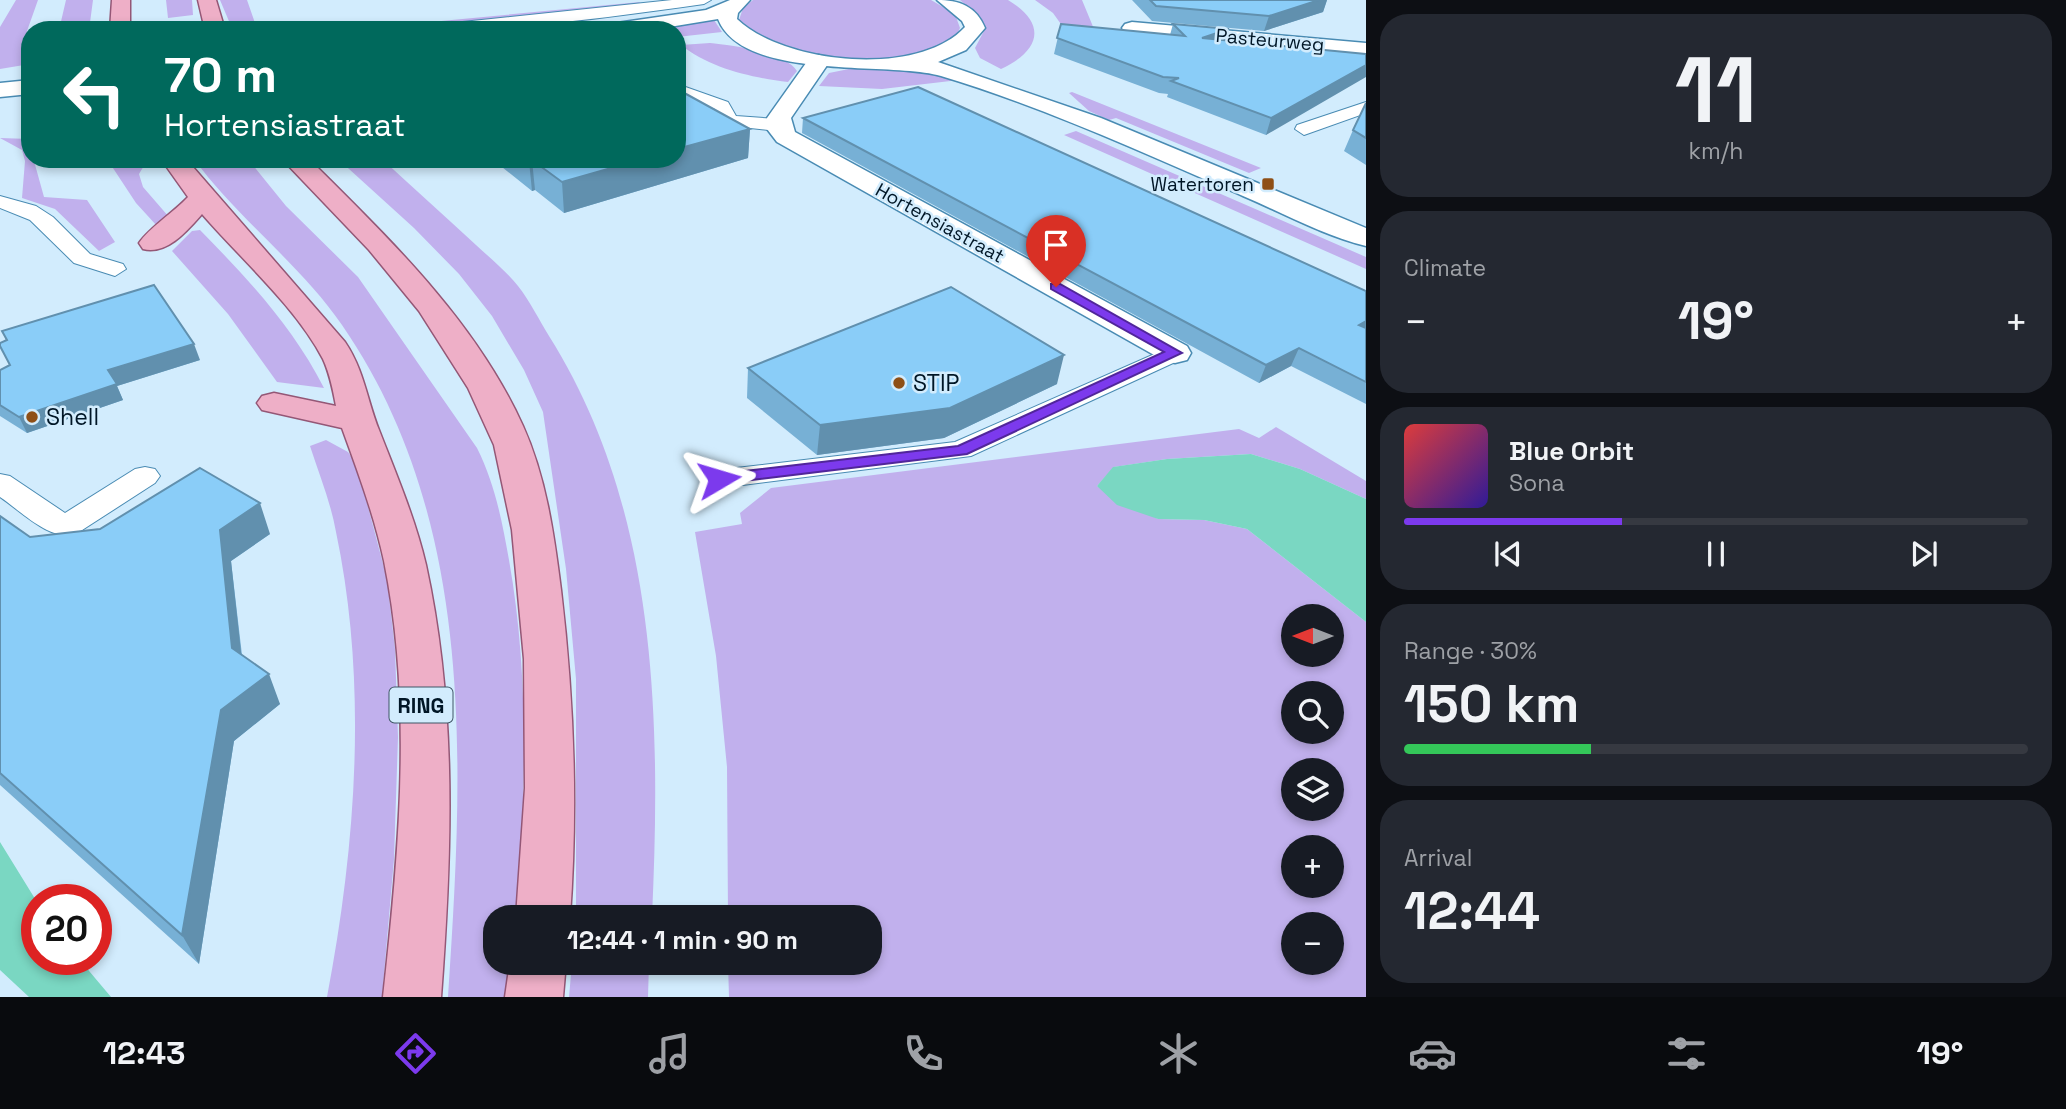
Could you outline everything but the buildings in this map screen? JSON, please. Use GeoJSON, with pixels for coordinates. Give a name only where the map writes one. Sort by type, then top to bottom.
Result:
{"type":"FeatureCollection","features":[{"type":"Feature","properties":{"kind":"main road"},"geometry":{"type":"LineString","coordinates":[[120,21],[121,0]]}},
{"type":"Feature","properties":{"kind":"main road"},"geometry":{"type":"LineString","coordinates":[[207,0],[213,21]]}},
{"type":"Feature","properties":{"kind":"main road"},"geometry":{"type":"LineString","coordinates":[[892,62],[940,54],[971,38],[975,28],[971,18],[948,0]]}},
{"type":"Feature","properties":{"kind":"main road"},"geometry":{"type":"LineString","coordinates":[[672,21],[693,18],[736,4]]}},
{"type":"Feature","properties":{"kind":"main road"},"geometry":{"type":"LineString","coordinates":[[736,4],[727,20],[733,30],[753,43]]}},
{"type":"Feature","properties":{"kind":"main road","name":"Pasteurweg"},"geometry":{"type":"LineString","coordinates":[[1132,27],[1366,49]]}},
{"type":"Feature","properties":{"kind":"main road"},"geometry":{"type":"LineString","coordinates":[[717,39],[753,43],[791,56],[819,61],[892,62],[932,67],[956,74],[1030,103],[1093,123],[1366,238]]}},
{"type":"Feature","properties":{"kind":"main road"},"geometry":{"type":"LineString","coordinates":[[962,44],[963,50],[978,64],[1048,97],[1093,123]]}},
{"type":"Feature","properties":{"kind":"main road"},"geometry":{"type":"LineString","coordinates":[[777,125],[779,118],[819,61]]}},
{"type":"Feature","properties":{"kind":"main road"},"geometry":{"type":"LineString","coordinates":[[0,90],[21,88]]}},
{"type":"Feature","properties":{"kind":"main road"},"geometry":{"type":"LineString","coordinates":[[0,109],[21,107]]}},
{"type":"Feature","properties":{"kind":"main road","name":"Hortensiastraat"},"geometry":{"type":"LineString","coordinates":[[777,125],[781,133],[794,142],[1175,353]]}},
{"type":"Feature","properties":{"kind":"main road","name":"RING"},"geometry":{"type":"LineString","coordinates":[[179,168],[200,199],[251,252],[334,349],[349,377],[358,421],[390,507],[405,564],[418,639],[425,802],[420,920],[412,997]]}},
{"type":"Feature","properties":{"kind":"main road"},"geometry":{"type":"LineString","coordinates":[[304,168],[404,271],[449,329],[496,407],[516,456],[528,508],[548,663],[548,873],[544,905]]}},
{"type":"Feature","properties":{"kind":"main road"},"geometry":{"type":"LineString","coordinates":[[153,243],[179,223],[200,199]]}},
{"type":"Feature","properties":{"kind":"main road"},"geometry":{"type":"LineString","coordinates":[[274,403],[358,421]]}},
{"type":"Feature","properties":{"kind":"main road"},"geometry":{"type":"LineString","coordinates":[[534,997],[537,975]]}},
{"type":"Feature","properties":{"kind":"lane"},"geometry":{"type":"LineString","coordinates":[[524,21],[704,0]]}},
{"type":"Feature","properties":{"kind":"lane"},"geometry":{"type":"LineString","coordinates":[[686,92],[722,106],[729,121],[777,125]]}},
{"type":"Feature","properties":{"kind":"lane"},"geometry":{"type":"LineString","coordinates":[[1304,129],[1366,107]]}},
{"type":"Feature","properties":{"kind":"lane"},"geometry":{"type":"LineString","coordinates":[[0,202],[35,212],[48,221],[81,258],[115,269]]}},
{"type":"Feature","properties":{"kind":"lane"},"geometry":{"type":"LineString","coordinates":[[719,479],[961,450],[1175,353]]}},
{"type":"Feature","properties":{"kind":"lane"},"geometry":{"type":"LineString","coordinates":[[0,483],[65,527],[145,476]]}},
{"type":"Feature","properties":{"kind":"shaded area"},"geometry":{"type":"Polygon","coordinates":[[[16,0],[38,0],[31,21],[21,21],[21,66],[0,69],[0,27],[16,0]]]}},
{"type":"Feature","properties":{"kind":"shaded area"},"geometry":{"type":"Polygon","coordinates":[[[66,0],[93,0],[90,21],[61,21],[66,0]]]}},
{"type":"Feature","properties":{"kind":"shaded area"},"geometry":{"type":"Polygon","coordinates":[[[166,0],[192,0],[193,15],[168,18],[166,0]]]}},
{"type":"Feature","properties":{"kind":"shaded area"},"geometry":{"type":"Polygon","coordinates":[[[220,0],[247,0],[254,21],[229,21],[220,0]]]}},
{"type":"Feature","properties":{"kind":"shaded area"},"geometry":{"type":"Polygon","coordinates":[[[753,0],[931,0],[955,14],[960,28],[949,42],[929,51],[904,57],[874,59],[816,55],[774,46],[739,20],[743,8],[753,0]]]}},
{"type":"Feature","properties":{"kind":"shaded area"},"geometry":{"type":"Polygon","coordinates":[[[960,0],[1008,0],[1021,9],[1034,28],[1031,46],[1014,62],[1001,69],[980,58],[975,48],[984,31],[983,21],[960,0]]]}},
{"type":"Feature","properties":{"kind":"shaded area"},"geometry":{"type":"Polygon","coordinates":[[[1035,0],[1082,0],[1094,29],[1063,27],[1053,13],[1035,0]]]}},
{"type":"Feature","properties":{"kind":"shaded area"},"geometry":{"type":"Polygon","coordinates":[[[640,2],[635,8],[494,21],[440,21],[640,2]]]}},
{"type":"Feature","properties":{"kind":"shaded area"},"geometry":{"type":"Polygon","coordinates":[[[714,20],[722,32],[686,36],[686,22],[714,20]]]}},
{"type":"Feature","properties":{"kind":"shaded area"},"geometry":{"type":"Polygon","coordinates":[[[710,43],[770,54],[791,64],[797,71],[788,82],[746,75],[705,60],[686,49],[686,45],[710,43]]]}},
{"type":"Feature","properties":{"kind":"shaded area"},"geometry":{"type":"Polygon","coordinates":[[[854,68],[908,68],[959,80],[882,89],[819,86],[829,73],[854,68]]]}},
{"type":"Feature","properties":{"kind":"shaded area"},"geometry":{"type":"Polygon","coordinates":[[[1069,93],[1261,168],[1249,173],[1116,118],[1109,120],[1089,111],[1069,93]]]}},
{"type":"Feature","properties":{"kind":"shaded area"},"geometry":{"type":"Polygon","coordinates":[[[1076,131],[1366,257],[1366,269],[1064,135],[1076,131]]]}},
{"type":"Feature","properties":{"kind":"shaded area"},"geometry":{"type":"Polygon","coordinates":[[[0,138],[21,139],[21,149],[0,138]]]}},
{"type":"Feature","properties":{"kind":"shaded area"},"geometry":{"type":"Polygon","coordinates":[[[24,168],[36,168],[44,197],[87,200],[115,242],[99,251],[55,209],[22,198],[24,168]]]}},
{"type":"Feature","properties":{"kind":"shaded area"},"geometry":{"type":"Polygon","coordinates":[[[113,168],[143,168],[139,174],[143,187],[169,217],[157,226],[136,203],[113,168]]]}},
{"type":"Feature","properties":{"kind":"shaded area"},"geometry":{"type":"Polygon","coordinates":[[[201,168],[255,168],[286,206],[358,277],[477,448],[489,475],[501,517],[516,604],[523,693],[524,783],[518,905],[483,905],[483,975],[511,975],[508,997],[448,997],[457,824],[457,737],[452,650],[439,564],[418,481],[386,401],[342,325],[307,282],[201,168]]]}},
{"type":"Feature","properties":{"kind":"shaded area"},"geometry":{"type":"Polygon","coordinates":[[[348,168],[392,168],[503,270],[530,304],[585,403],[612,472],[632,544],[645,617],[655,767],[652,905],[576,905],[576,679],[566,569],[543,412],[524,370],[492,316],[459,274],[414,228],[348,168]]]}},
{"type":"Feature","properties":{"kind":"shaded area"},"geometry":{"type":"Polygon","coordinates":[[[200,230],[252,285],[284,324],[324,388],[277,382],[228,314],[172,251],[192,231],[200,230]]]}},
{"type":"Feature","properties":{"kind":"shaded area"},"geometry":{"type":"Polygon","coordinates":[[[1276,427],[1366,481],[1366,499],[1300,469],[1251,454],[1167,459],[1114,467],[1097,486],[1158,519],[1204,520],[1247,529],[1343,604],[1281,604],[1281,667],[1344,667],[1344,605],[1366,622],[1366,997],[729,997],[728,975],[882,975],[882,905],[728,905],[727,767],[716,656],[695,532],[742,524],[740,513],[771,488],[1239,429],[1259,438],[1276,427]]]}},
{"type":"Feature","properties":{"kind":"shaded area"},"geometry":{"type":"Polygon","coordinates":[[[326,440],[348,452],[357,465],[387,579],[395,649],[398,737],[394,859],[382,997],[327,997],[345,882],[351,823],[355,706],[346,589],[331,510],[310,446],[326,440]]]}},
{"type":"Feature","properties":{"kind":"shaded area"},"geometry":{"type":"Polygon","coordinates":[[[1251,454],[1300,469],[1366,499],[1366,622],[1247,529],[1204,520],[1158,519],[1117,505],[1097,486],[1113,467],[1167,459],[1251,454]]]}},
{"type":"Feature","properties":{"kind":"shaded area"},"geometry":{"type":"Polygon","coordinates":[[[0,842],[26,884],[21,884],[21,975],[92,975],[111,997],[29,997],[0,970],[0,842]]]}},
{"type":"Feature","properties":{"kind":"shaded area"},"geometry":{"type":"Polygon","coordinates":[[[571,975],[649,975],[648,997],[569,997],[571,975]]]}},
{"type":"Feature","properties":{"kind":"place","name":"Watertoren"},"geometry":{"type":"Point","coordinates":[1268,184]}},
{"type":"Feature","properties":{"kind":"place","name":"STIP"},"geometry":{"type":"Point","coordinates":[899,383]}},
{"type":"Feature","properties":{"kind":"place","name":"Shell"},"geometry":{"type":"Point","coordinates":[32,417]}},
{"type":"Feature","properties":{"kind":"route"},"geometry":{"type":"LineString","coordinates":[[719,479],[961,450],[1175,353],[1056,287]]}}]}
